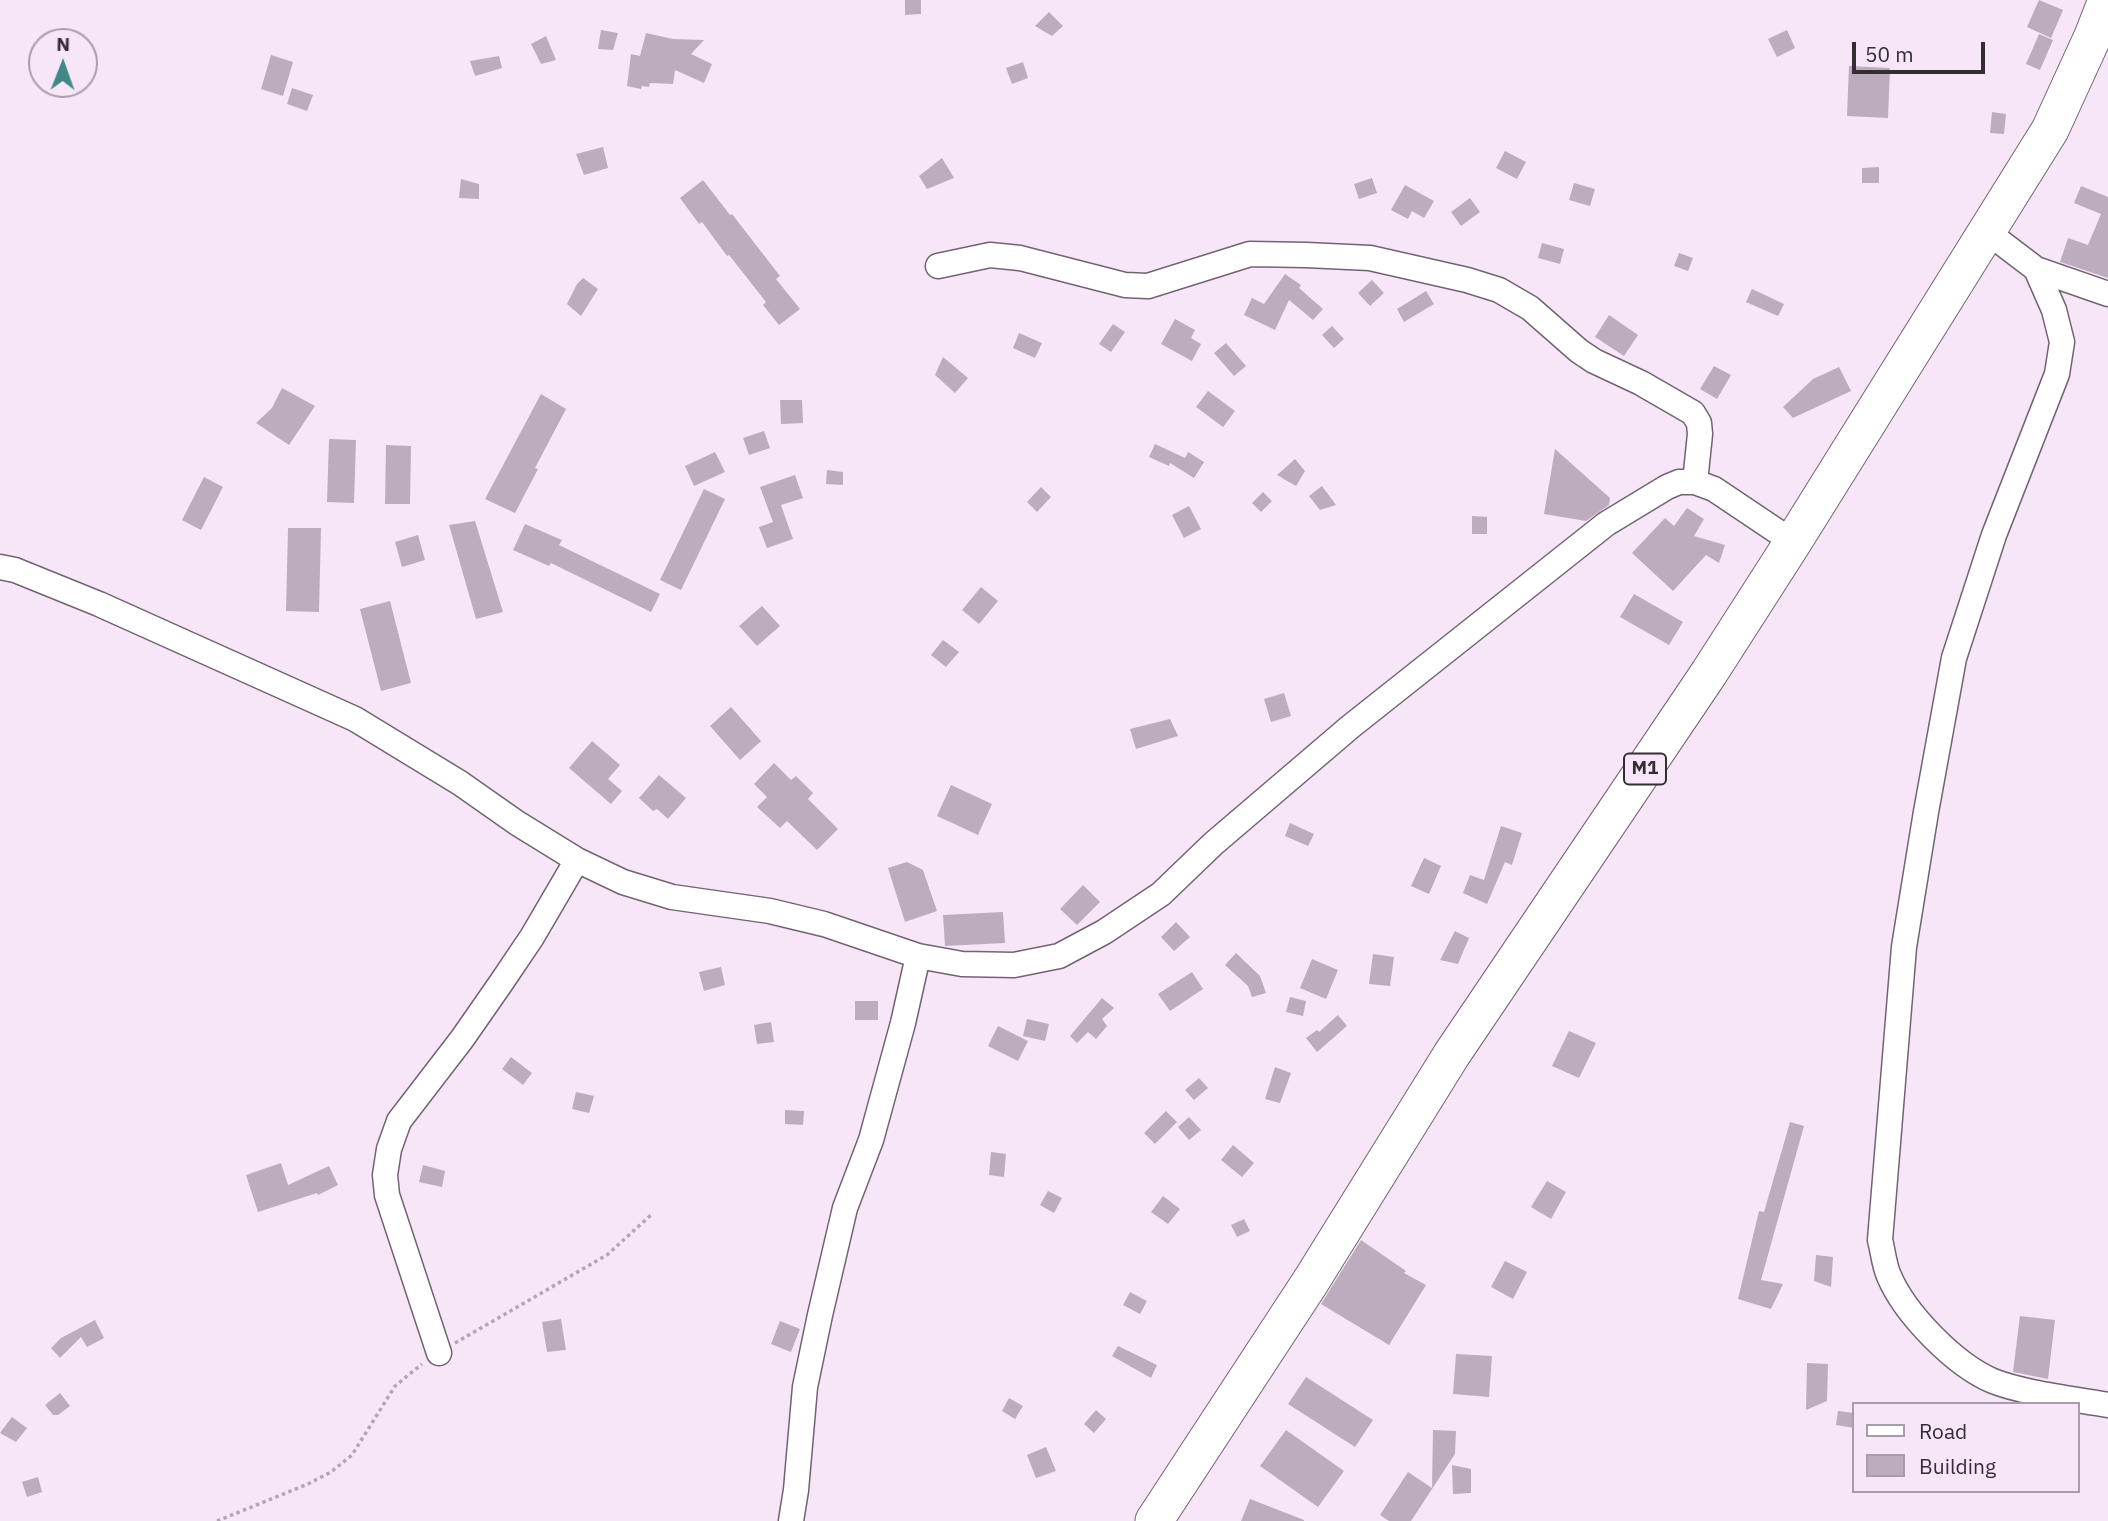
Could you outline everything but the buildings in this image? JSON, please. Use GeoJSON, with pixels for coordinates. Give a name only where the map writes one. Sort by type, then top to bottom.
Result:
{"type":"FeatureCollection","features":[{"type":"Feature","properties":{"kind":"highway","name":"M1"},"geometry":{"type":"LineString","coordinates":[[1154,1521],[1311,1281],[1452,1054],[1709,673],[1793,542],[2050,130],[2107,0]]}},
{"type":"Feature","properties":{"kind":"street"},"geometry":{"type":"LineString","coordinates":[[1986,232],[2036,269],[2108,294]]}},
{"type":"Feature","properties":{"kind":"street"},"geometry":{"type":"LineString","coordinates":[[938,266],[990,255],[1020,258],[1125,285],[1148,286],[1250,254],[1306,255],[1370,258],[1467,280],[1499,290],[1530,308],[1579,352],[1693,413],[1699,424],[1700,434],[1695,482]]}},
{"type":"Feature","properties":{"kind":"street"},"geometry":{"type":"LineString","coordinates":[[2036,269],[2054,310],[2062,342],[2057,374],[1994,535],[1954,658],[1904,947],[1880,1240],[1888,1275],[1905,1303],[1941,1345],[1971,1371],[1996,1382],[2108,1405]]}},
{"type":"Feature","properties":{"kind":"street"},"geometry":{"type":"LineString","coordinates":[[0,567],[15,570],[99,604],[355,719],[577,860],[623,882],[671,897],[770,911],[824,924],[918,956],[962,964],[1014,965],[1059,956],[1104,932],[1161,894],[1213,844],[1350,727],[1606,524],[1667,487],[1679,482],[1695,482],[1714,489],[1793,542]]}},
{"type":"Feature","properties":{"kind":"street"},"geometry":{"type":"LineString","coordinates":[[439,1353],[387,1195],[385,1175],[389,1149],[399,1121],[462,1039],[516,960],[577,860]]}},
{"type":"Feature","properties":{"kind":"street"},"geometry":{"type":"LineString","coordinates":[[791,1521],[805,1387],[820,1315],[845,1208],[871,1140],[918,956]]}}]}
